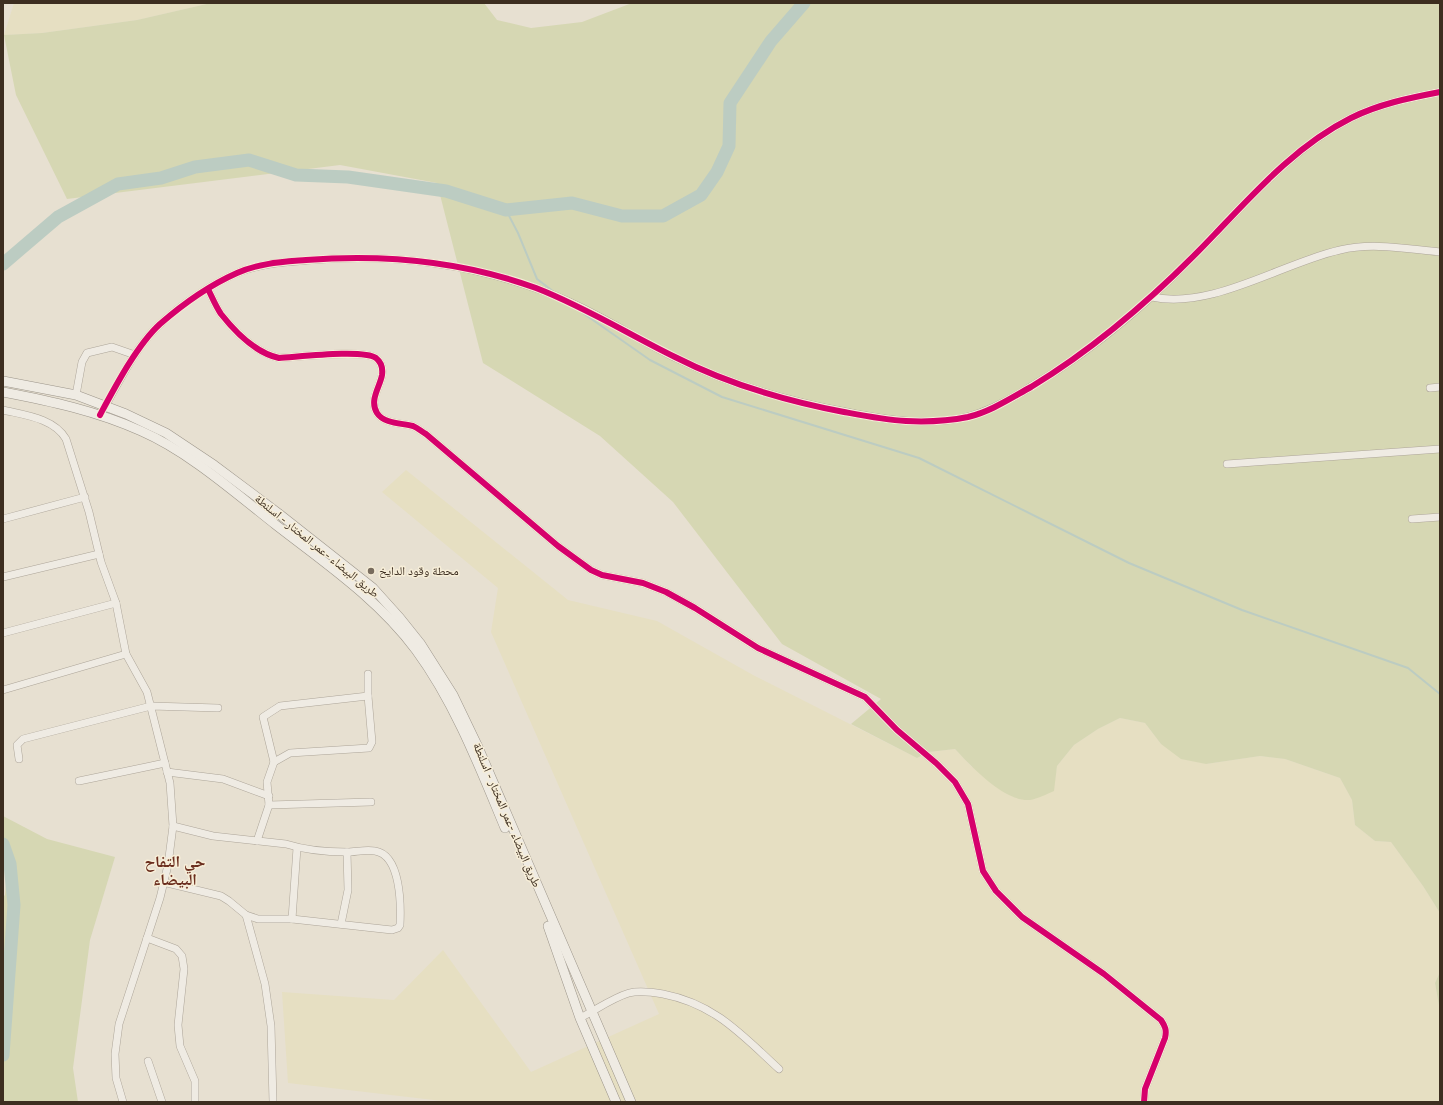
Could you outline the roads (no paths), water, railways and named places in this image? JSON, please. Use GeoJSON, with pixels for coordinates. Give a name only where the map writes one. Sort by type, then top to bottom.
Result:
{"type":"FeatureCollection","features":[{"type":"Feature","properties":{"kind":"main road","name":"طريق البيضاء -عمر المختار - اسلنطة"},"geometry":{"type":"LineString","coordinates":[[3,381],[76,395],[166,433],[214,465],[265,503],[373,588],[420,643],[453,695],[478,747],[631,1102]]}},
{"type":"Feature","properties":{"kind":"main road","name":"طريق البيضاء -عمر المختار - اسلنطة"},"geometry":{"type":"LineString","coordinates":[[3,392],[52,402],[100,415],[156,439],[212,476],[366,596],[416,650],[432,673],[472,752],[552,937],[580,1018],[616,1102]]}},
{"type":"Feature","properties":{"kind":"street"},"geometry":{"type":"LineString","coordinates":[[100,415],[135,354],[158,326],[192,298],[238,272],[258,266],[323,259],[414,259],[469,269],[531,286],[577,305],[678,359],[758,392],[819,407],[879,418],[906,421],[937,421],[970,416],[1003,403],[1088,350],[1152,297],[1243,203],[1293,157],[1318,138],[1349,119],[1372,108],[1401,99],[1440,92]]}},
{"type":"Feature","properties":{"kind":"street"},"geometry":{"type":"LineString","coordinates":[[1152,297],[1167,300],[1209,294],[1255,280],[1341,249],[1380,246],[1440,252]]}},
{"type":"Feature","properties":{"kind":"street"},"geometry":{"type":"LineString","coordinates":[[208,289],[220,313],[256,349],[266,355],[279,358],[360,353],[375,358],[380,362],[382,376],[376,390],[374,401],[377,412],[384,420],[415,427],[426,434],[558,546],[591,570],[602,575],[643,583],[666,592],[695,608],[758,648],[865,697],[898,730],[955,782],[968,804],[983,871],[996,891],[1022,917],[1104,974],[1164,1024],[1166,1031],[1165,1038],[1145,1089],[1144,1102]]}},
{"type":"Feature","properties":{"kind":"street"},"geometry":{"type":"LineString","coordinates":[[76,395],[82,362],[88,353],[112,346],[135,354]]}},
{"type":"Feature","properties":{"kind":"street"},"geometry":{"type":"LineString","coordinates":[[1430,388],[1440,387]]}},
{"type":"Feature","properties":{"kind":"street"},"geometry":{"type":"LineString","coordinates":[[3,410],[44,421],[62,432],[85,497],[99,554],[116,603],[126,654],[147,692],[170,783],[173,826],[171,849],[160,898],[128,990],[119,1024],[115,1054],[116,1078],[123,1102]]}},
{"type":"Feature","properties":{"kind":"street"},"geometry":{"type":"LineString","coordinates":[[1227,464],[1440,449]]}},
{"type":"Feature","properties":{"kind":"street"},"geometry":{"type":"LineString","coordinates":[[3,519],[85,497]]}},
{"type":"Feature","properties":{"kind":"street"},"geometry":{"type":"LineString","coordinates":[[1412,519],[1440,517]]}},
{"type":"Feature","properties":{"kind":"street"},"geometry":{"type":"LineString","coordinates":[[3,577],[99,554]]}},
{"type":"Feature","properties":{"kind":"street"},"geometry":{"type":"LineString","coordinates":[[3,633],[116,603]]}},
{"type":"Feature","properties":{"kind":"street"},"geometry":{"type":"LineString","coordinates":[[3,690],[126,654]]}},
{"type":"Feature","properties":{"kind":"street"},"geometry":{"type":"LineString","coordinates":[[274,762],[290,753],[369,748],[372,742],[368,696],[368,674]]}},
{"type":"Feature","properties":{"kind":"street"},"geometry":{"type":"LineString","coordinates":[[257,841],[269,805],[267,782],[274,762],[263,717],[280,706],[368,696]]}},
{"type":"Feature","properties":{"kind":"street"},"geometry":{"type":"LineString","coordinates":[[19,759],[17,745],[22,739],[151,706],[218,708]]}},
{"type":"Feature","properties":{"kind":"street"},"geometry":{"type":"LineString","coordinates":[[79,781],[165,763]]}},
{"type":"Feature","properties":{"kind":"street"},"geometry":{"type":"LineString","coordinates":[[167,772],[223,779],[269,796]]}},
{"type":"Feature","properties":{"kind":"street"},"geometry":{"type":"LineString","coordinates":[[269,805],[371,802]]}},
{"type":"Feature","properties":{"kind":"street"},"geometry":{"type":"LineString","coordinates":[[163,882],[220,896],[229,901],[246,915],[258,919],[292,919],[392,930],[398,928],[400,925],[400,895],[397,875],[389,861],[381,853],[375,851],[347,852],[297,848],[286,844],[213,836],[173,826]]}},
{"type":"Feature","properties":{"kind":"street"},"geometry":{"type":"LineString","coordinates":[[292,919],[297,848]]}},
{"type":"Feature","properties":{"kind":"street"},"geometry":{"type":"LineString","coordinates":[[341,924],[348,890],[347,852]]}},
{"type":"Feature","properties":{"kind":"street"},"geometry":{"type":"LineString","coordinates":[[246,915],[265,984],[271,1026],[273,1102]]}},
{"type":"Feature","properties":{"kind":"street"},"geometry":{"type":"LineString","coordinates":[[147,938],[176,949],[182,956],[184,969],[179,1032],[180,1046],[195,1081],[195,1102]]}},
{"type":"Feature","properties":{"kind":"street"},"geometry":{"type":"LineString","coordinates":[[580,1018],[619,997],[631,993],[651,992],[674,996],[698,1004],[725,1020],[779,1069]]}},
{"type":"Feature","properties":{"kind":"street"},"geometry":{"type":"LineString","coordinates":[[148,1061],[162,1102]]}},
{"type":"Feature","properties":{"kind":"waterway"},"geometry":{"type":"LineString","coordinates":[[3,264],[58,217],[118,184],[161,178],[195,167],[249,160],[296,175],[348,177],[446,191],[506,210],[572,203],[622,216],[663,216],[701,195],[717,172],[729,146],[730,103],[771,41],[804,3]]}},
{"type":"Feature","properties":{"kind":"waterway"},"geometry":{"type":"LineString","coordinates":[[506,210],[518,233],[537,279],[554,292]]}},
{"type":"Feature","properties":{"kind":"waterway"},"geometry":{"type":"LineString","coordinates":[[580,311],[650,360],[722,397],[919,458],[1129,563],[1242,610],[1408,668],[1440,694]]}},
{"type":"Feature","properties":{"kind":"waterway"},"geometry":{"type":"LineString","coordinates":[[3,844],[10,864],[14,905],[3,1055]]}},
{"type":"Feature","properties":{"kind":"place","name":"محطة وقود الدايخ"},"geometry":{"type":"Point","coordinates":[371,571]}},
{"type":"Feature","properties":{"kind":"district","name":"حي التفاح البيضاء"},"geometry":{"type":"Point","coordinates":[175,870]}}]}
